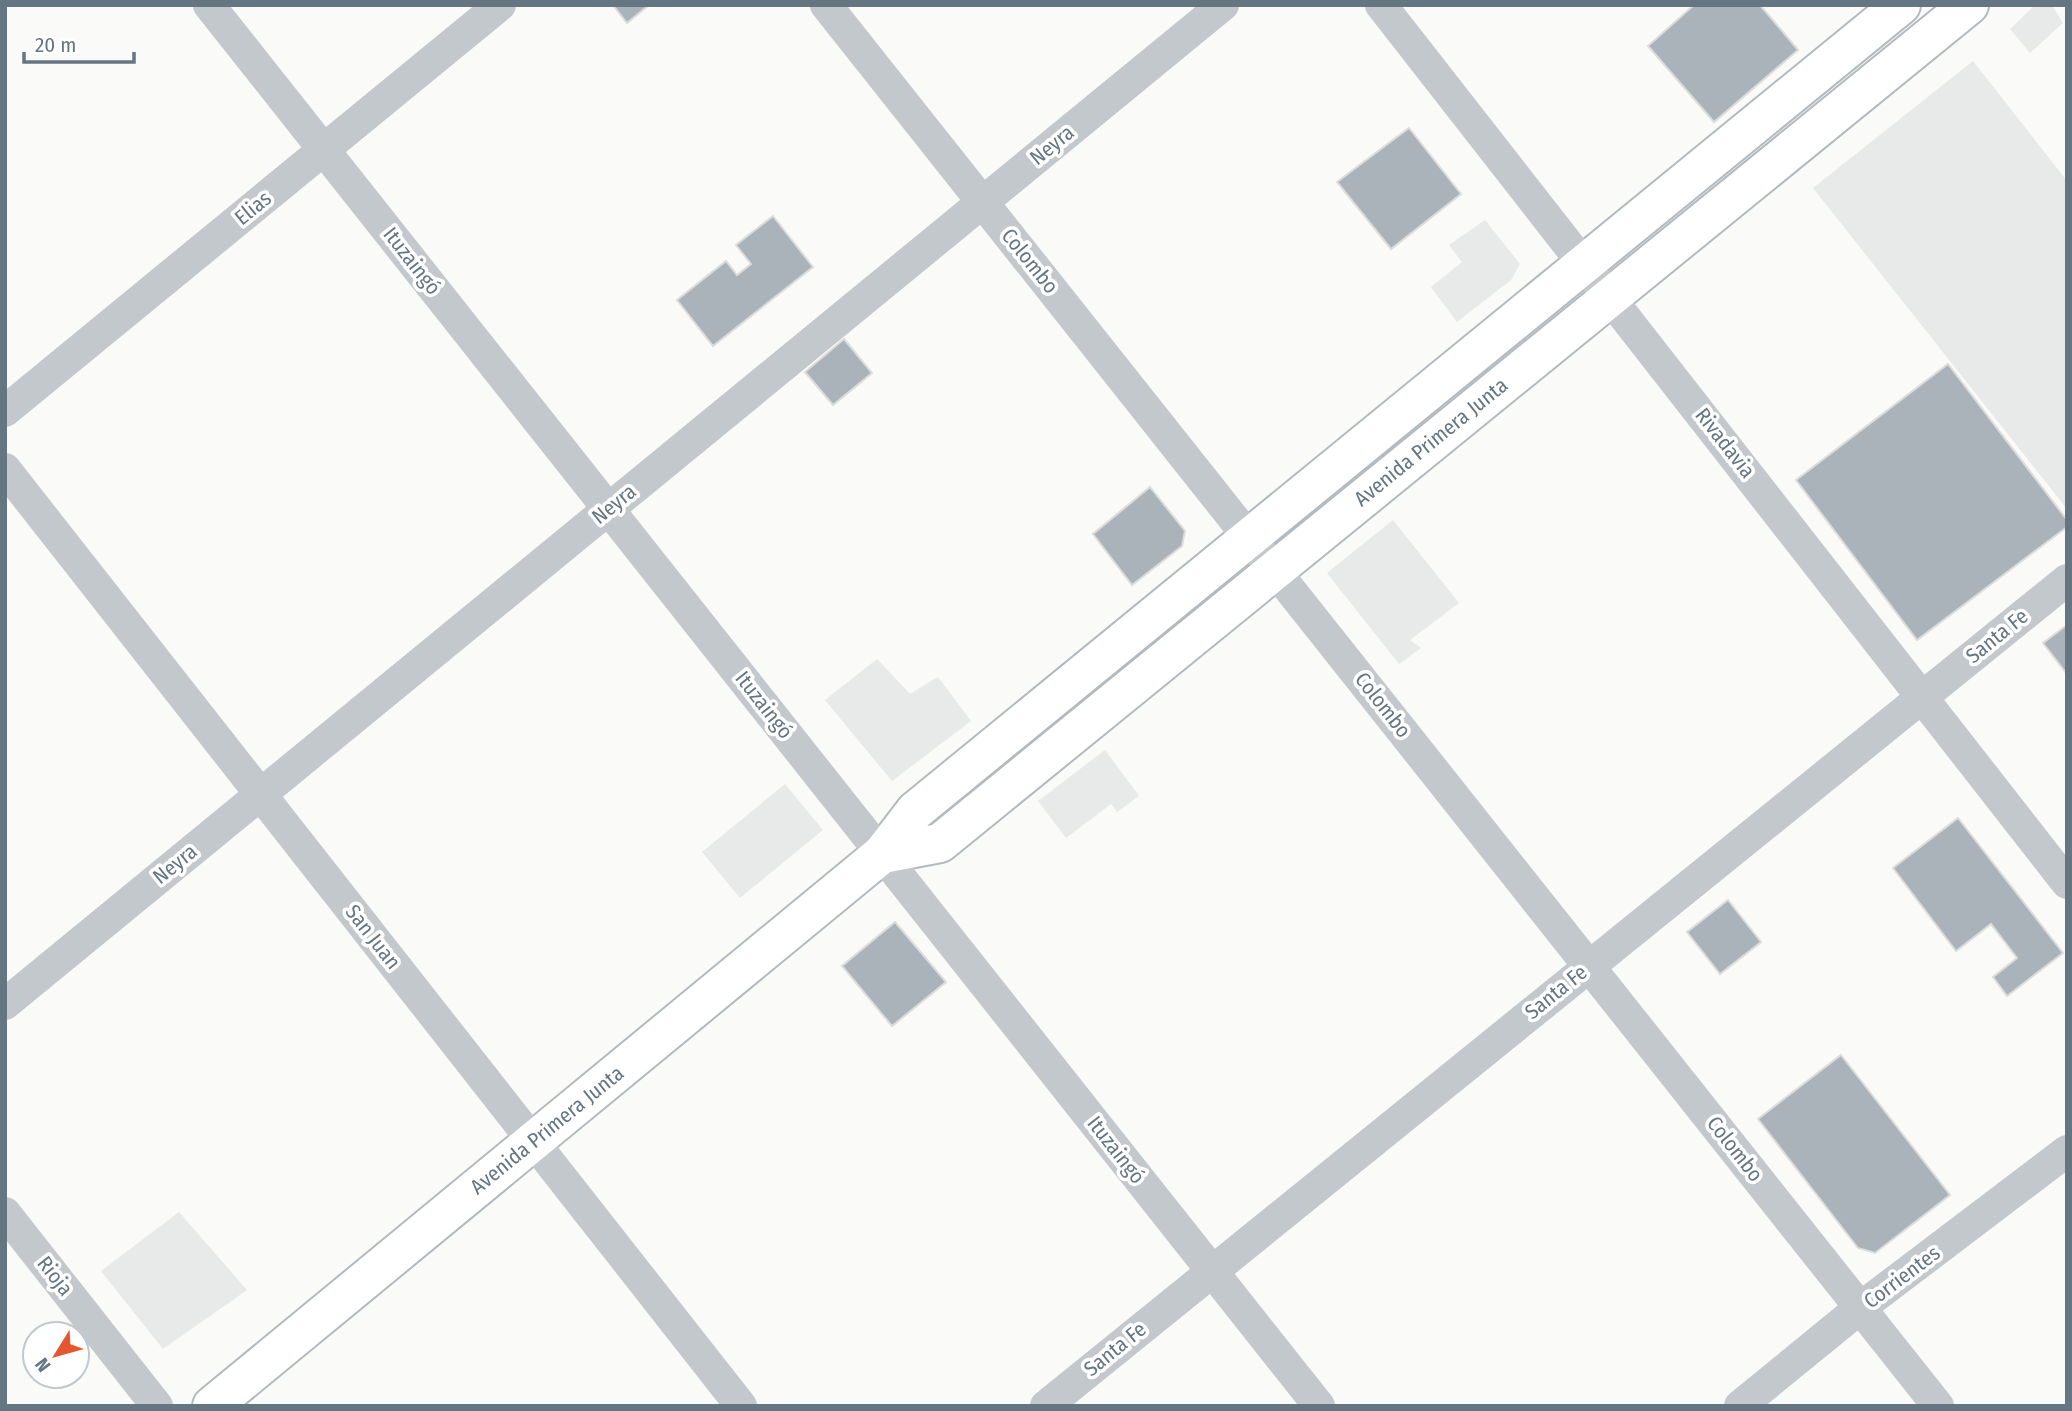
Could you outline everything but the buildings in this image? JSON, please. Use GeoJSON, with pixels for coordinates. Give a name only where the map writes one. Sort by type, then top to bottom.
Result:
{"type":"FeatureCollection","features":[{"type":"Feature","properties":{"kind":"main road","name":"Avenida Primera Junta"},"geometry":{"type":"LineString","coordinates":[[212,1406],[882,854],[915,811],[1901,5]]}},
{"type":"Feature","properties":{"kind":"main road","name":"Avenida Primera Junta"},"geometry":{"type":"LineString","coordinates":[[882,854],[940,843],[1969,5]]}},
{"type":"Feature","properties":{"kind":"street","name":"Ituzaingó"},"geometry":{"type":"LineString","coordinates":[[209,5],[1319,1406]]}},
{"type":"Feature","properties":{"kind":"street","name":"Elias"},"geometry":{"type":"LineString","coordinates":[[5,411],[500,5]]}},
{"type":"Feature","properties":{"kind":"street","name":"Colombo"},"geometry":{"type":"LineString","coordinates":[[826,5],[1938,1406]]}},
{"type":"Feature","properties":{"kind":"street","name":"Neyra"},"geometry":{"type":"LineString","coordinates":[[5,1004],[1223,5]]}},
{"type":"Feature","properties":{"kind":"street","name":"Rivadavia"},"geometry":{"type":"LineString","coordinates":[[1381,5],[2067,883]]}},
{"type":"Feature","properties":{"kind":"street","name":"San Juan"},"geometry":{"type":"LineString","coordinates":[[5,469],[741,1406]]}},
{"type":"Feature","properties":{"kind":"street","name":"Santa Fe"},"geometry":{"type":"LineString","coordinates":[[1046,1406],[2067,580]]}},
{"type":"Feature","properties":{"kind":"street","name":"Corrientes"},"geometry":{"type":"LineString","coordinates":[[1740,1406],[1860,1308],[2067,1151]]}},
{"type":"Feature","properties":{"kind":"street","name":"Rioja"},"geometry":{"type":"LineString","coordinates":[[5,1213],[157,1406]]}},
{"type":"Feature","properties":{"kind":"shaded area"},"geometry":{"type":"Polygon","coordinates":[[[2035,5],[2052,5],[2063,23],[2030,53],[2010,29],[2035,5]]]}},
{"type":"Feature","properties":{"kind":"shaded area"},"geometry":{"type":"Polygon","coordinates":[[[1973,61],[2067,181],[2067,509],[1813,188],[1973,61]]]}},
{"type":"Feature","properties":{"kind":"shaded area"},"geometry":{"type":"Polygon","coordinates":[[[1485,220],[1520,264],[1511,280],[1457,322],[1431,287],[1462,262],[1449,245],[1485,220]]]}},
{"type":"Feature","properties":{"kind":"shaded area"},"geometry":{"type":"Polygon","coordinates":[[[1393,520],[1459,603],[1410,640],[1421,648],[1399,664],[1327,573],[1393,520]]]}},
{"type":"Feature","properties":{"kind":"shaded area"},"geometry":{"type":"Polygon","coordinates":[[[877,659],[910,694],[938,677],[971,721],[892,781],[825,700],[877,659]]]}},
{"type":"Feature","properties":{"kind":"shaded area"},"geometry":{"type":"Polygon","coordinates":[[[1105,750],[1139,796],[1117,812],[1111,804],[1066,838],[1038,801],[1105,750]]]}},
{"type":"Feature","properties":{"kind":"shaded area"},"geometry":{"type":"Polygon","coordinates":[[[785,784],[823,830],[740,898],[702,852],[785,784]]]}},
{"type":"Feature","properties":{"kind":"shaded area"},"geometry":{"type":"Polygon","coordinates":[[[179,1212],[247,1290],[163,1349],[101,1271],[179,1212]]]}}]}
